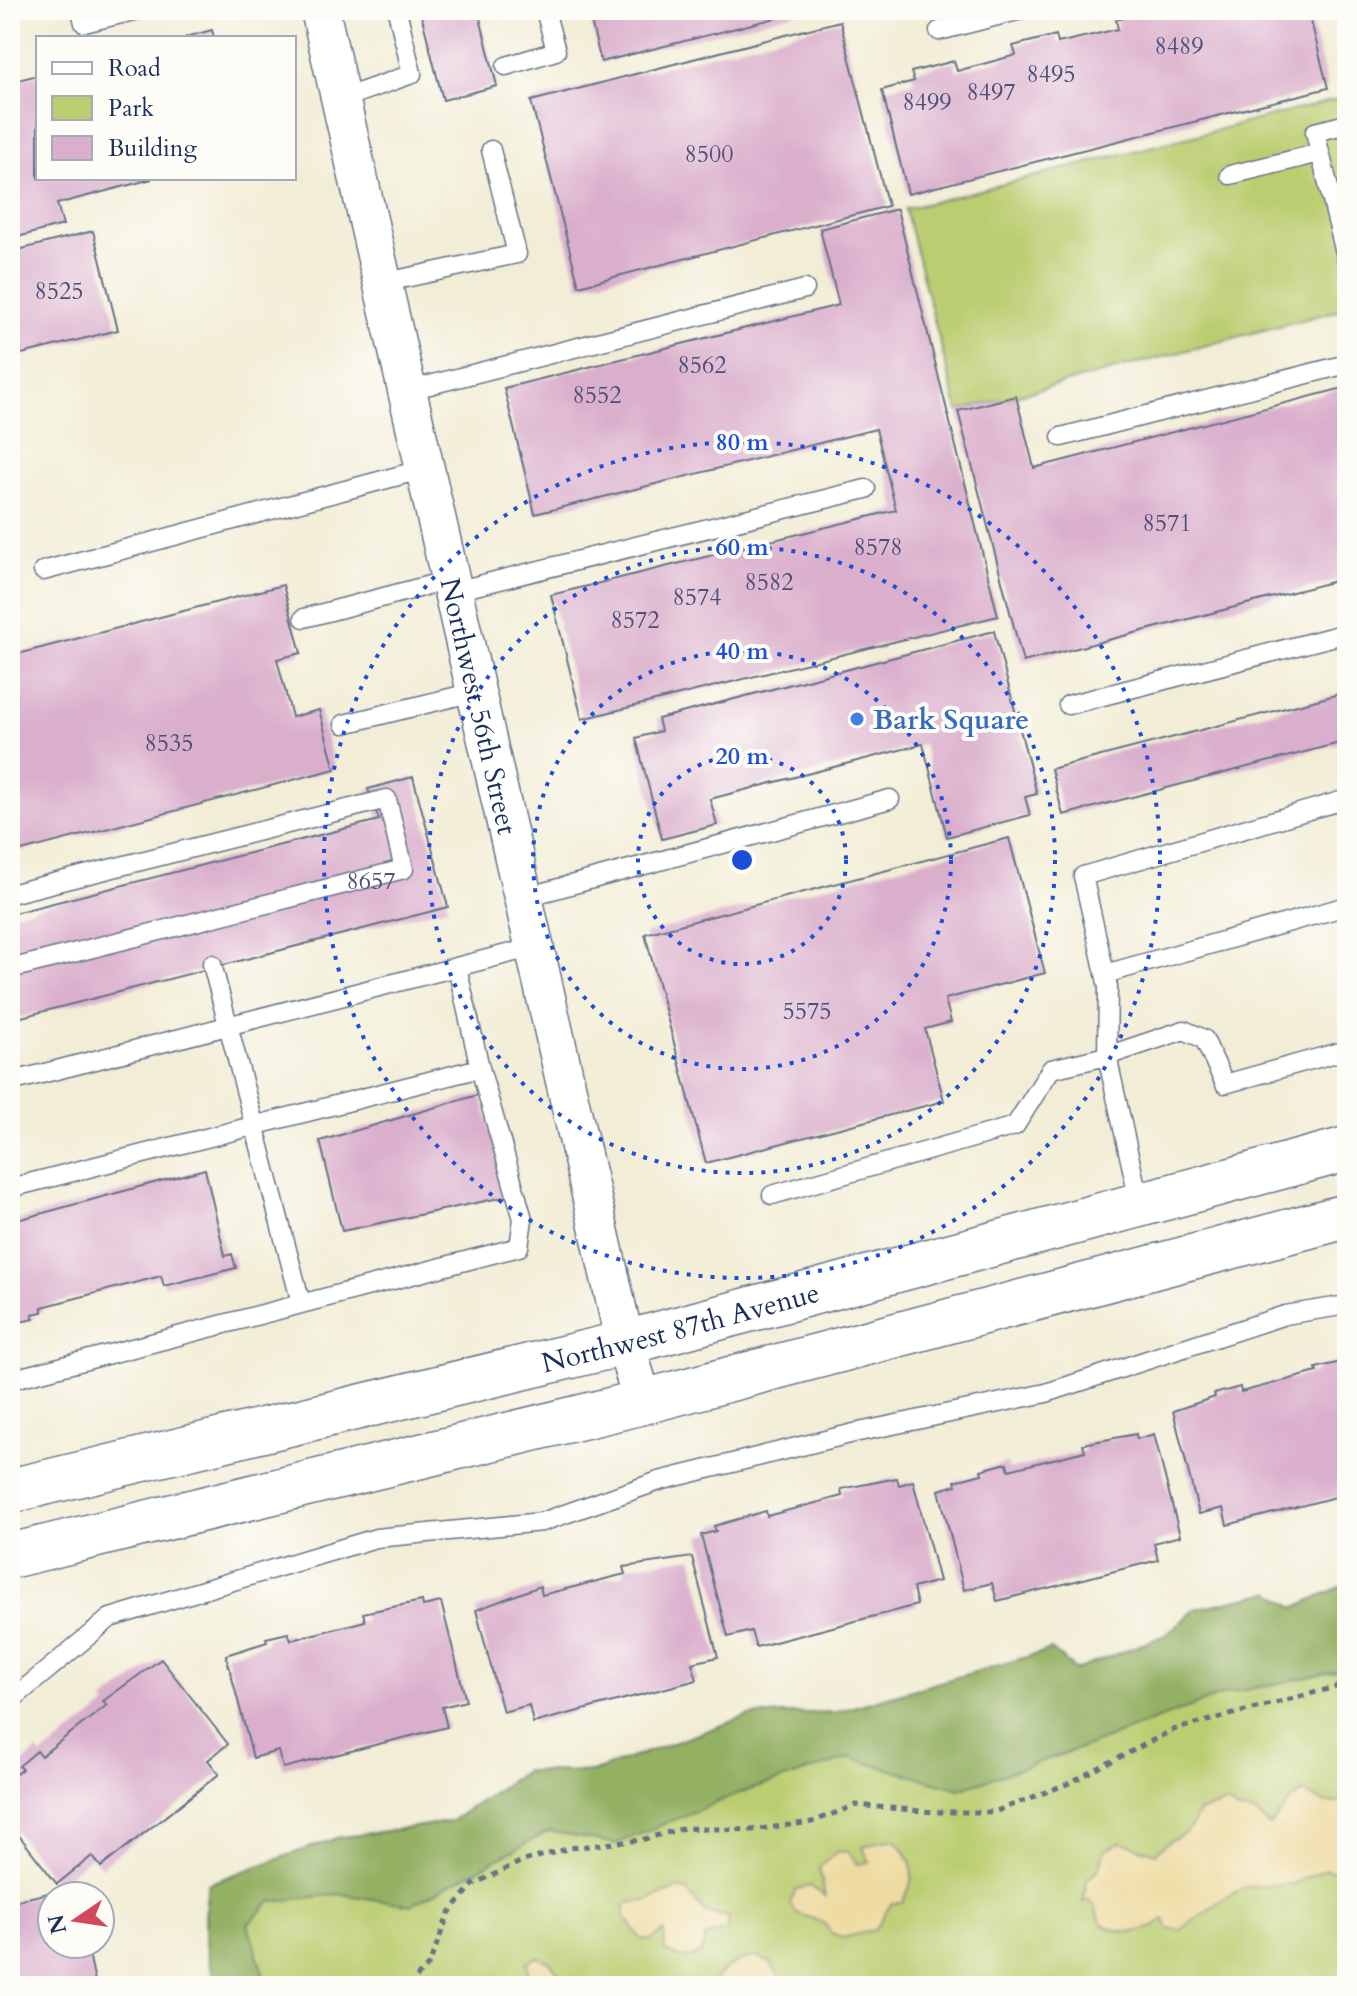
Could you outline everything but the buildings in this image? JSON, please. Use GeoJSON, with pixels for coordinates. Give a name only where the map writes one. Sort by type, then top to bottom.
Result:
{"type":"FeatureCollection","features":[{"type":"Feature","properties":{"kind":"main road","name":"Northwest 87th Avenue"},"geometry":{"type":"LineString","coordinates":[[10,1491],[625,1343],[1347,1149]]}},
{"type":"Feature","properties":{"kind":"main road"},"geometry":{"type":"LineString","coordinates":[[10,1556],[643,1402],[1347,1216]]}},
{"type":"Feature","properties":{"kind":"street","name":"Northwest 56th Street"},"geometry":{"type":"LineString","coordinates":[[320,10],[625,1343],[643,1402]]}},
{"type":"Feature","properties":{"kind":"lane"},"geometry":{"type":"LineString","coordinates":[[81,10],[84,23],[138,10]]}},
{"type":"Feature","properties":{"kind":"lane"},"geometry":{"type":"LineString","coordinates":[[341,99],[411,75],[397,10]]}},
{"type":"Feature","properties":{"kind":"lane"},"geometry":{"type":"LineString","coordinates":[[506,66],[556,51],[545,10]]}},
{"type":"Feature","properties":{"kind":"lane"},"geometry":{"type":"LineString","coordinates":[[939,31],[1021,10]]}},
{"type":"Feature","properties":{"kind":"lane"},"geometry":{"type":"LineString","coordinates":[[1347,124],[1315,132],[1347,261]]}},
{"type":"Feature","properties":{"kind":"lane"},"geometry":{"type":"LineString","coordinates":[[382,283],[517,254],[491,150]]}},
{"type":"Feature","properties":{"kind":"lane"},"geometry":{"type":"LineString","coordinates":[[1230,175],[1320,153]]}},
{"type":"Feature","properties":{"kind":"lane"},"geometry":{"type":"LineString","coordinates":[[406,391],[805,289]]}},
{"type":"Feature","properties":{"kind":"lane"},"geometry":{"type":"LineString","coordinates":[[1061,437],[1347,364]]}},
{"type":"Feature","properties":{"kind":"lane"},"geometry":{"type":"LineString","coordinates":[[43,571],[424,469]]}},
{"type":"Feature","properties":{"kind":"lane"},"geometry":{"type":"LineString","coordinates":[[304,618],[866,489]]}},
{"type":"Feature","properties":{"kind":"lane"},"geometry":{"type":"LineString","coordinates":[[1068,705],[1347,633]]}},
{"type":"Feature","properties":{"kind":"lane"},"geometry":{"type":"LineString","coordinates":[[344,724],[474,692]]}},
{"type":"Feature","properties":{"kind":"lane"},"geometry":{"type":"LineString","coordinates":[[10,894],[387,799],[404,869],[10,969]]}},
{"type":"Feature","properties":{"kind":"lane"},"geometry":{"type":"LineString","coordinates":[[522,898],[890,799]]}},
{"type":"Feature","properties":{"kind":"lane"},"geometry":{"type":"LineString","coordinates":[[1140,1205],[1107,1056],[1105,974],[1083,876],[1347,799]]}},
{"type":"Feature","properties":{"kind":"lane"},"geometry":{"type":"LineString","coordinates":[[183,851],[188,870]]}},
{"type":"Feature","properties":{"kind":"lane"},"geometry":{"type":"LineString","coordinates":[[1105,974],[1347,906]]}},
{"type":"Feature","properties":{"kind":"lane"},"geometry":{"type":"LineString","coordinates":[[10,1082],[534,947]]}},
{"type":"Feature","properties":{"kind":"lane"},"geometry":{"type":"LineString","coordinates":[[212,964],[301,1303]]}},
{"type":"Feature","properties":{"kind":"lane"},"geometry":{"type":"LineString","coordinates":[[10,1380],[519,1247],[523,1219],[480,1068],[457,967]]}},
{"type":"Feature","properties":{"kind":"lane"},"geometry":{"type":"LineString","coordinates":[[772,1195],[1015,1126],[1051,1069],[1107,1056],[1184,1030],[1204,1039],[1225,1084],[1347,1050]]}},
{"type":"Feature","properties":{"kind":"lane"},"geometry":{"type":"LineString","coordinates":[[10,1188],[480,1068]]}},
{"type":"Feature","properties":{"kind":"lane"},"geometry":{"type":"LineString","coordinates":[[10,1701],[110,1618],[376,1538],[542,1522],[659,1481],[854,1433],[1046,1393],[1285,1315],[1347,1305]]}},
{"type":"Feature","properties":{"kind":"path"},"geometry":{"type":"LineString","coordinates":[[408,1986],[429,1965],[449,1913],[474,1884],[520,1862],[570,1848],[641,1840],[684,1828],[752,1830],[812,1822],[856,1805],[934,1812],[994,1812],[1067,1784],[1173,1730],[1347,1684]]}},
{"type":"Feature","properties":{"kind":"green space"},"geometry":{"type":"Polygon","coordinates":[[[1347,97],[1347,308],[958,411],[905,209],[1347,97]]]}},
{"type":"Feature","properties":{"kind":"green space"},"geometry":{"type":"Polygon","coordinates":[[[1347,1584],[1347,1986],[218,1986],[213,1973],[206,1936],[208,1884],[337,1838],[450,1822],[525,1771],[592,1772],[748,1716],[836,1712],[1051,1650],[1076,1670],[1166,1635],[1195,1609],[1271,1592],[1294,1608],[1347,1584]]]}},
{"type":"Feature","properties":{"kind":"green space"},"geometry":{"type":"Polygon","coordinates":[[[1347,1584],[1347,1669],[1221,1695],[1087,1746],[959,1789],[850,1758],[737,1794],[616,1844],[549,1831],[412,1905],[340,1894],[270,1902],[248,1924],[267,1986],[218,1986],[213,1973],[206,1936],[208,1884],[337,1838],[450,1822],[525,1771],[592,1772],[748,1716],[836,1712],[1051,1650],[1076,1670],[1166,1635],[1195,1609],[1271,1592],[1294,1608],[1347,1584]]]}},
{"type":"Feature","properties":{"kind":"sand"},"geometry":{"type":"Polygon","coordinates":[[[1304,1792],[1326,1803],[1347,1797],[1347,1874],[1325,1869],[1293,1884],[1246,1887],[1224,1898],[1181,1930],[1168,1929],[1164,1919],[1141,1931],[1118,1931],[1102,1924],[1095,1906],[1088,1899],[1083,1902],[1087,1880],[1099,1869],[1105,1850],[1121,1842],[1156,1853],[1186,1832],[1198,1812],[1227,1803],[1237,1811],[1255,1814],[1269,1826],[1293,1799],[1304,1792]]]}},
{"type":"Feature","properties":{"kind":"sand"},"geometry":{"type":"Polygon","coordinates":[[[895,1840],[907,1854],[912,1877],[902,1902],[891,1904],[875,1930],[842,1938],[830,1932],[824,1923],[795,1912],[790,1904],[796,1889],[810,1886],[825,1896],[819,1868],[836,1852],[847,1851],[858,1864],[869,1862],[863,1847],[895,1840]]]}},
{"type":"Feature","properties":{"kind":"sand"},"geometry":{"type":"Polygon","coordinates":[[[678,1888],[687,1891],[705,1912],[729,1917],[727,1930],[705,1937],[701,1953],[687,1958],[665,1951],[664,1931],[652,1940],[641,1939],[624,1915],[626,1903],[646,1901],[678,1888]]]}},
{"type":"Feature","properties":{"kind":"sand"},"geometry":{"type":"Polygon","coordinates":[[[537,1957],[550,1962],[568,1986],[536,1986],[528,1976],[527,1963],[537,1957]]]}},
{"type":"Feature","properties":{"kind":"sand"},"geometry":{"type":"Polygon","coordinates":[[[758,1957],[771,1963],[785,1986],[716,1986],[717,1976],[726,1969],[758,1957]]]}},
{"type":"Feature","properties":{"kind":"place","name":"Bark Square"},"geometry":{"type":"Point","coordinates":[857,719]}}]}
